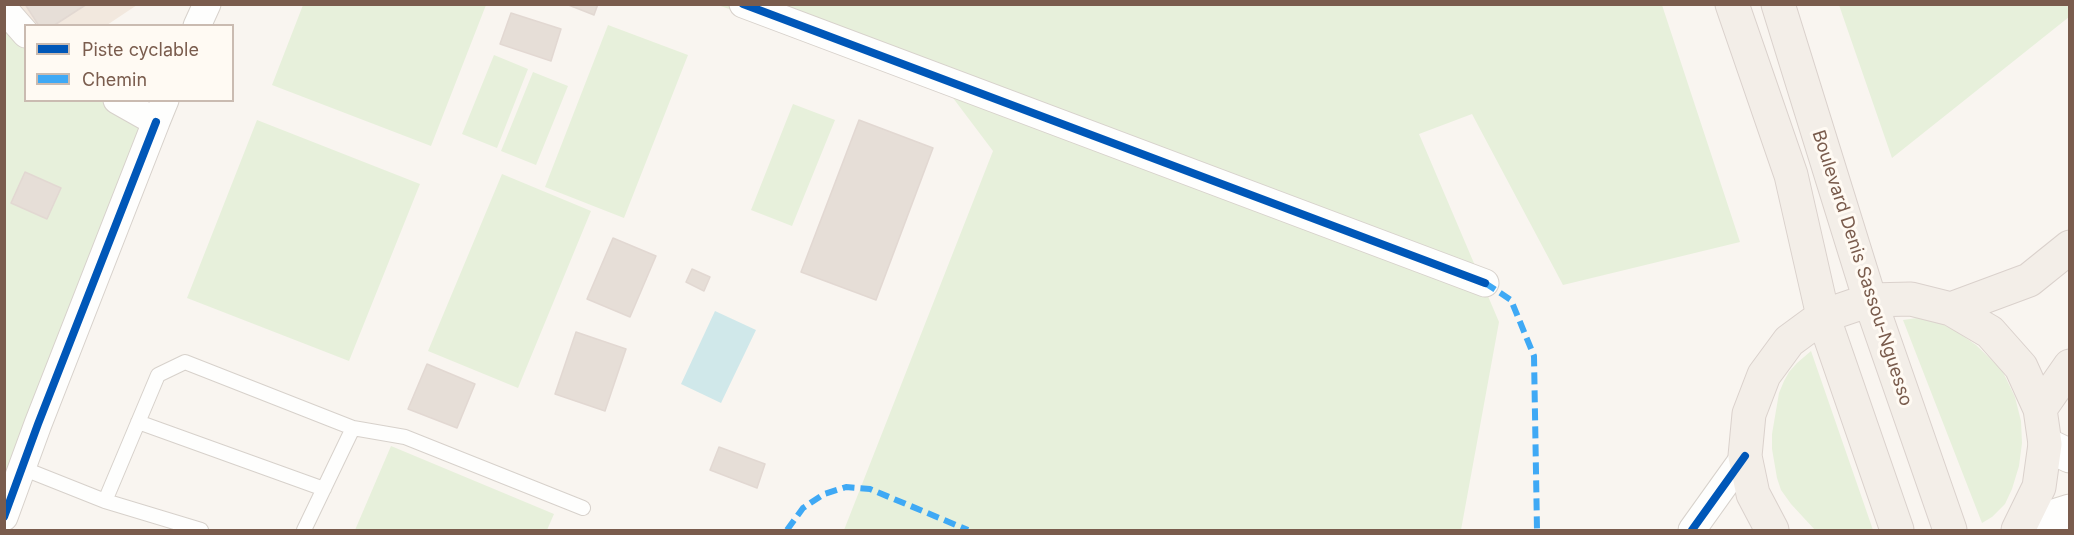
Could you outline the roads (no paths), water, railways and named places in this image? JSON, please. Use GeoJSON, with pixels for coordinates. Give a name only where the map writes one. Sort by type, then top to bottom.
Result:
{"type":"FeatureCollection","features":[{"type":"Feature","properties":{"kind":"main road"},"geometry":{"type":"LineString","coordinates":[[1732,4],[1791,175],[1823,316],[1897,531]]}},
{"type":"Feature","properties":{"kind":"main road","name":"Boulevard Denis Sassou-Nguesso"},"geometry":{"type":"LineString","coordinates":[[1778,4],[1870,300],[1950,531]]}},
{"type":"Feature","properties":{"kind":"main road"},"geometry":{"type":"LineString","coordinates":[[1951,309],[2029,280],[2070,247]]}},
{"type":"Feature","properties":{"kind":"main road"},"geometry":{"type":"LineString","coordinates":[[1753,531],[1753,494],[1745,456],[1749,414],[1764,375],[1790,341],[1823,316],[1870,300],[1911,299],[1951,309],[1990,332],[2021,367],[2057,450],[2020,528]]}},
{"type":"Feature","properties":{"kind":"main road"},"geometry":{"type":"LineString","coordinates":[[2040,409],[2070,366]]}},
{"type":"Feature","properties":{"kind":"main road"},"geometry":{"type":"LineString","coordinates":[[1753,494],[1772,531]]}},
{"type":"Feature","properties":{"kind":"main road"},"geometry":{"type":"LineString","coordinates":[[2020,528],[2070,511]]}},
{"type":"Feature","properties":{"kind":"street"},"geometry":{"type":"LineString","coordinates":[[199,24],[207,4]]}},
{"type":"Feature","properties":{"kind":"street"},"geometry":{"type":"LineString","coordinates":[[743,4],[1485,283]]}},
{"type":"Feature","properties":{"kind":"street"},"geometry":{"type":"LineString","coordinates":[[4,9],[24,32]]}},
{"type":"Feature","properties":{"kind":"street"},"geometry":{"type":"LineString","coordinates":[[6,509],[160,111],[125,102]]}},
{"type":"Feature","properties":{"kind":"street"},"geometry":{"type":"LineString","coordinates":[[1692,531],[1745,456]]}},
{"type":"Feature","properties":{"kind":"lane"},"geometry":{"type":"LineString","coordinates":[[105,501],[158,375],[185,362],[352,428],[405,437],[583,508]]}},
{"type":"Feature","properties":{"kind":"lane"},"geometry":{"type":"LineString","coordinates":[[138,422],[324,489]]}},
{"type":"Feature","properties":{"kind":"lane"},"geometry":{"type":"LineString","coordinates":[[304,531],[352,428]]}},
{"type":"Feature","properties":{"kind":"lane"},"geometry":{"type":"LineString","coordinates":[[22,468],[105,501],[201,531]]}},
{"type":"Feature","properties":{"kind":"water"},"geometry":{"type":"Polygon","coordinates":[[[715,311],[756,330],[721,403],[681,384],[715,311]]]}}]}
